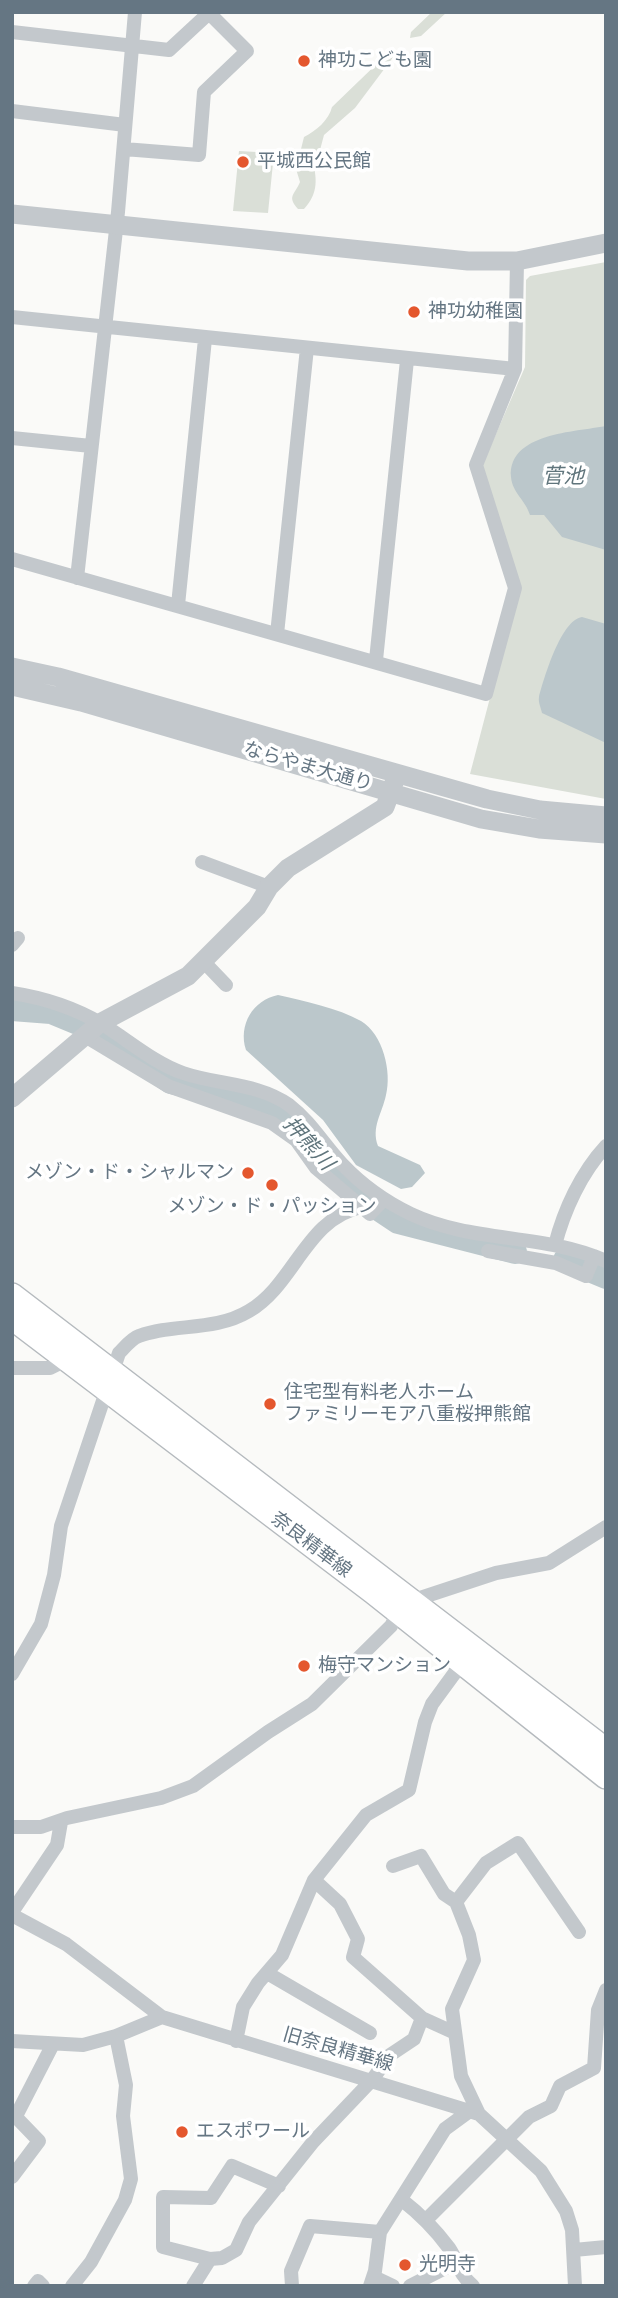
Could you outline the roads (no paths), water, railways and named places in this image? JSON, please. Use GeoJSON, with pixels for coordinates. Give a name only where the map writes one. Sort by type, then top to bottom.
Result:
{"type":"FeatureCollection","features":[{"type":"Feature","properties":{"kind":"main road","name":"奈良精華線"},"geometry":{"type":"LineString","coordinates":[[12,1295],[109,1382],[405,1607],[606,1750]]}},
{"type":"Feature","properties":{"kind":"main road","name":"奈良精華線"},"geometry":{"type":"LineString","coordinates":[[12,1318],[66,1360],[109,1382]]}},
{"type":"Feature","properties":{"kind":"main road","name":"奈良精華線"},"geometry":{"type":"LineString","coordinates":[[405,1607],[462,1663],[606,1777]]}},
{"type":"Feature","properties":{"kind":"street"},"geometry":{"type":"LineString","coordinates":[[77,578],[124,149],[135,12]]}},
{"type":"Feature","properties":{"kind":"street"},"geometry":{"type":"LineString","coordinates":[[12,32],[169,50],[209,13],[247,51],[204,92],[199,155],[124,149]]}},
{"type":"Feature","properties":{"kind":"street"},"geometry":{"type":"LineString","coordinates":[[12,111],[125,125]]}},
{"type":"Feature","properties":{"kind":"street"},"geometry":{"type":"LineString","coordinates":[[12,214],[468,261],[517,261],[606,243]]}},
{"type":"Feature","properties":{"kind":"street"},"geometry":{"type":"LineString","coordinates":[[12,559],[376,660],[486,694],[515,588],[476,465],[515,369],[517,261]]}},
{"type":"Feature","properties":{"kind":"street"},"geometry":{"type":"LineString","coordinates":[[12,317],[515,369]]}},
{"type":"Feature","properties":{"kind":"street"},"geometry":{"type":"LineString","coordinates":[[177,606],[205,339]]}},
{"type":"Feature","properties":{"kind":"street"},"geometry":{"type":"LineString","coordinates":[[277,634],[307,348]]}},
{"type":"Feature","properties":{"kind":"street"},"geometry":{"type":"LineString","coordinates":[[376,660],[407,359]]}},
{"type":"Feature","properties":{"kind":"street"},"geometry":{"type":"LineString","coordinates":[[12,438],[91,446]]}},
{"type":"Feature","properties":{"kind":"street","name":"ならやま大通り"},"geometry":{"type":"LineString","coordinates":[[12,667],[58,677],[395,781],[481,819],[540,829],[606,834]]}},
{"type":"Feature","properties":{"kind":"street","name":"ならやま大通り"},"geometry":{"type":"LineString","coordinates":[[12,686],[395,781],[540,810],[606,816]]}},
{"type":"Feature","properties":{"kind":"street"},"geometry":{"type":"LineString","coordinates":[[12,1098],[92,1029],[173,987],[203,961],[257,906],[269,887],[306,854],[385,807],[395,781]]}},
{"type":"Feature","properties":{"kind":"street"},"geometry":{"type":"LineString","coordinates":[[202,862],[269,887]]}},
{"type":"Feature","properties":{"kind":"street"},"geometry":{"type":"LineString","coordinates":[[203,961],[226,985]]}},
{"type":"Feature","properties":{"kind":"street"},"geometry":{"type":"LineString","coordinates":[[12,993],[62,1003],[168,1086],[272,1123],[296,1140],[316,1168],[368,1209]]}},
{"type":"Feature","properties":{"kind":"street"},"geometry":{"type":"LineString","coordinates":[[92,1029],[182,1073],[251,1088],[289,1105],[316,1130],[343,1166],[384,1199],[437,1225],[555,1245],[600,1259],[586,1276],[556,1263],[488,1251]]}},
{"type":"Feature","properties":{"kind":"street"},"geometry":{"type":"LineString","coordinates":[[555,1245],[576,1190],[606,1146]]}},
{"type":"Feature","properties":{"kind":"street"},"geometry":{"type":"LineString","coordinates":[[12,1674],[41,1624],[54,1575],[61,1526],[119,1353],[137,1336],[212,1324],[250,1311],[277,1286],[323,1226],[343,1211],[368,1209],[384,1199]]}},
{"type":"Feature","properties":{"kind":"street"},"geometry":{"type":"LineString","coordinates":[[12,1368],[50,1368],[66,1360]]}},
{"type":"Feature","properties":{"kind":"street"},"geometry":{"type":"LineString","coordinates":[[12,1827],[41,1827],[161,1798],[193,1786],[312,1704],[391,1626],[405,1607],[496,1573],[549,1563],[606,1527]]}},
{"type":"Feature","properties":{"kind":"street"},"geometry":{"type":"LineString","coordinates":[[584,1540],[606,1536]]}},
{"type":"Feature","properties":{"kind":"street"},"geometry":{"type":"LineString","coordinates":[[236,2041],[243,2007],[292,1938],[314,1880],[366,1815],[409,1790],[425,1722],[432,1704],[462,1663]]}},
{"type":"Feature","properties":{"kind":"street"},"geometry":{"type":"LineString","coordinates":[[12,1914],[57,1845],[61,1822]]}},
{"type":"Feature","properties":{"kind":"street"},"geometry":{"type":"LineString","coordinates":[[456,1902],[486,1863],[518,1843],[579,1932]]}},
{"type":"Feature","properties":{"kind":"street"},"geometry":{"type":"LineString","coordinates":[[393,2286],[372,2281],[380,2232],[445,2129],[475,2112],[461,2076],[452,2009],[474,1960],[469,1935],[456,1902],[444,1894],[421,1856],[394,1866]]}},
{"type":"Feature","properties":{"kind":"street"},"geometry":{"type":"LineString","coordinates":[[314,1880],[340,1904],[358,1939],[353,1957],[422,2018],[455,2033]]}},
{"type":"Feature","properties":{"kind":"street","name":"旧奈良精華線"},"geometry":{"type":"LineString","coordinates":[[12,1914],[65,1944],[162,2017],[475,2112],[509,2139],[541,2171],[566,2211],[574,2250],[575,2286]]}},
{"type":"Feature","properties":{"kind":"street"},"geometry":{"type":"LineString","coordinates":[[267,1973],[370,2033]]}},
{"type":"Feature","properties":{"kind":"street"},"geometry":{"type":"LineString","coordinates":[[427,2219],[528,2117],[551,2106],[560,2086],[594,2068],[598,2010],[606,1990]]}},
{"type":"Feature","properties":{"kind":"street"},"geometry":{"type":"LineString","coordinates":[[12,2041],[83,2045],[116,2036],[162,2017]]}},
{"type":"Feature","properties":{"kind":"street"},"geometry":{"type":"LineString","coordinates":[[279,2186],[232,2166],[211,2198],[163,2197],[163,2247],[210,2259],[222,2258],[236,2250],[249,2222],[279,2186],[313,2142],[372,2080],[390,2055],[414,2039],[422,2018]]}},
{"type":"Feature","properties":{"kind":"street"},"geometry":{"type":"LineString","coordinates":[[77,2284],[125,2200],[131,2179],[123,2116],[126,2085],[116,2036]]}},
{"type":"Feature","properties":{"kind":"street"},"geometry":{"type":"LineString","coordinates":[[12,2177],[39,2141],[14,2115],[53,2044]]}},
{"type":"Feature","properties":{"kind":"street"},"geometry":{"type":"LineString","coordinates":[[401,2200],[427,2219],[457,2262],[460,2274],[473,2286]]}},
{"type":"Feature","properties":{"kind":"street"},"geometry":{"type":"LineString","coordinates":[[292,2286],[291,2272],[310,2226],[380,2232]]}},
{"type":"Feature","properties":{"kind":"street"},"geometry":{"type":"LineString","coordinates":[[574,2250],[606,2247]]}},
{"type":"Feature","properties":{"kind":"street"},"geometry":{"type":"LineString","coordinates":[[193,2286],[210,2259]]}},
{"type":"Feature","properties":{"kind":"street"},"geometry":{"type":"LineString","coordinates":[[410,2286],[457,2262]]}},
{"type":"Feature","properties":{"kind":"street"},"geometry":{"type":"LineString","coordinates":[[34,2286],[38,2281],[43,2286]]}},
{"type":"Feature","properties":{"kind":"water","name":"菅池"},"geometry":{"type":"Polygon","coordinates":[[[606,426],[606,550],[562,537],[544,515],[530,515],[511,477],[513,462],[520,451],[532,443],[562,433],[606,426]]]}},
{"type":"Feature","properties":{"kind":"water"},"geometry":{"type":"Polygon","coordinates":[[[582,617],[606,624],[606,743],[542,713],[539,703],[545,677],[560,639],[574,621],[582,617]]]}},
{"type":"Feature","properties":{"kind":"water"},"geometry":{"type":"Polygon","coordinates":[[[278,995],[342,1012],[361,1021],[375,1035],[384,1054],[388,1076],[386,1095],[376,1127],[376,1139],[378,1146],[420,1165],[425,1173],[412,1187],[401,1189],[356,1165],[323,1120],[246,1050],[244,1032],[250,1015],[261,1002],[278,995]]]}},
{"type":"Feature","properties":{"kind":"waterway","name":"押熊川"},"geometry":{"type":"LineString","coordinates":[[12,1009],[51,1012],[97,1031],[171,1082],[270,1105],[303,1132],[326,1166],[350,1190],[398,1222],[515,1252]]}},
{"type":"Feature","properties":{"kind":"waterway","name":"押熊川"},"geometry":{"type":"LineString","coordinates":[[565,1260],[606,1277]]}},
{"type":"Feature","properties":{"kind":"place","name":"神功こども園"},"geometry":{"type":"Point","coordinates":[304,61]}},
{"type":"Feature","properties":{"kind":"place","name":"平城西公民館"},"geometry":{"type":"Point","coordinates":[243,162]}},
{"type":"Feature","properties":{"kind":"place","name":"神功幼稚園"},"geometry":{"type":"Point","coordinates":[414,312]}},
{"type":"Feature","properties":{"kind":"place","name":"メゾン・ド・シャルマン"},"geometry":{"type":"Point","coordinates":[248,1173]}},
{"type":"Feature","properties":{"kind":"place","name":"メゾン・ド・パッション"},"geometry":{"type":"Point","coordinates":[272,1185]}},
{"type":"Feature","properties":{"kind":"place","name":"住宅型有料老人ホーム ファミリーモア八重桜押熊館"},"geometry":{"type":"Point","coordinates":[270,1404]}},
{"type":"Feature","properties":{"kind":"place","name":"梅守マンション"},"geometry":{"type":"Point","coordinates":[304,1666]}},
{"type":"Feature","properties":{"kind":"place","name":"エスポワール"},"geometry":{"type":"Point","coordinates":[182,2132]}},
{"type":"Feature","properties":{"kind":"place","name":"光明寺"},"geometry":{"type":"Point","coordinates":[405,2265]}}]}
